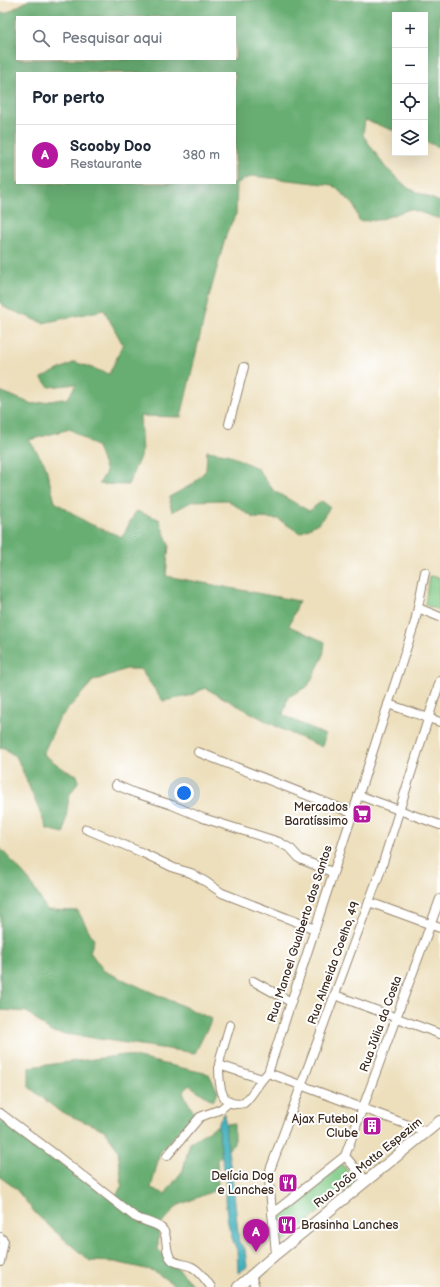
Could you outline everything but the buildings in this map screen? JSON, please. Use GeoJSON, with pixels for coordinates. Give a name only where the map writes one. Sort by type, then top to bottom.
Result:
{"type":"FeatureCollection","features":[{"type":"Feature","properties":{"kind":"main road","name":"Rua João Motta Espezim"},"geometry":{"type":"LineString","coordinates":[[238,1287],[276,1254],[427,1132],[439,1120]]}},
{"type":"Feature","properties":{"kind":"street"},"geometry":{"type":"LineString","coordinates":[[229,424],[244,368]]}},
{"type":"Feature","properties":{"kind":"street","name":"Rua Manoel Gualberto dos Santos"},"geometry":{"type":"LineString","coordinates":[[228,1103],[244,1103],[265,1076],[291,1002],[332,872],[388,704],[418,608],[425,572]]}},
{"type":"Feature","properties":{"kind":"street"},"geometry":{"type":"LineString","coordinates":[[418,608],[440,617]]}},
{"type":"Feature","properties":{"kind":"street","name":"Rua Almeida Coelho, 49"},"geometry":{"type":"LineString","coordinates":[[276,1254],[268,1174],[369,902],[400,810],[440,681]]}},
{"type":"Feature","properties":{"kind":"street"},"geometry":{"type":"LineString","coordinates":[[388,704],[440,722]]}},
{"type":"Feature","properties":{"kind":"street"},"geometry":{"type":"LineString","coordinates":[[198,752],[352,813]]}},
{"type":"Feature","properties":{"kind":"street"},"geometry":{"type":"LineString","coordinates":[[116,785],[135,794],[172,805],[203,818],[279,842],[291,849],[300,859],[332,872]]}},
{"type":"Feature","properties":{"kind":"street"},"geometry":{"type":"LineString","coordinates":[[358,795],[440,825]]}},
{"type":"Feature","properties":{"kind":"street"},"geometry":{"type":"LineString","coordinates":[[86,829],[174,868],[191,873],[222,894],[315,929]]}},
{"type":"Feature","properties":{"kind":"street","name":"Rua Júlia da Costa"},"geometry":{"type":"LineString","coordinates":[[345,1156],[440,899]]}},
{"type":"Feature","properties":{"kind":"street"},"geometry":{"type":"LineString","coordinates":[[369,902],[440,928]]}},
{"type":"Feature","properties":{"kind":"street"},"geometry":{"type":"LineString","coordinates":[[253,981],[291,1002]]}},
{"type":"Feature","properties":{"kind":"street"},"geometry":{"type":"LineString","coordinates":[[335,994],[440,1034]]}},
{"type":"Feature","properties":{"kind":"street"},"geometry":{"type":"LineString","coordinates":[[167,1156],[200,1117],[221,1109],[228,1103],[224,1098],[222,1090],[219,1076],[219,1065],[230,1025]]}},
{"type":"Feature","properties":{"kind":"street"},"geometry":{"type":"LineString","coordinates":[[219,1065],[301,1086],[427,1132]]}},
{"type":"Feature","properties":{"kind":"street"},"geometry":{"type":"LineString","coordinates":[[0,1113],[135,1217],[143,1222],[160,1227],[164,1231],[170,1259],[194,1268],[211,1287]]}},
{"type":"Feature","properties":{"kind":"street"},"geometry":{"type":"LineString","coordinates":[[272,1214],[345,1156],[366,1181]]}},
{"type":"Feature","properties":{"kind":"street"},"geometry":{"type":"LineString","coordinates":[[0,1262],[2,1239]]}},
{"type":"Feature","properties":{"kind":"street"},"geometry":{"type":"LineString","coordinates":[[251,1276],[255,1287]]}},
{"type":"Feature","properties":{"kind":"green space"},"geometry":{"type":"Polygon","coordinates":[[[29,0],[440,0],[440,147],[428,143],[428,12],[392,12],[392,130],[365,120],[363,135],[385,167],[408,188],[440,202],[440,219],[410,209],[379,220],[359,221],[354,205],[333,185],[252,176],[237,183],[236,214],[227,232],[209,297],[181,417],[140,416],[142,452],[128,485],[99,484],[106,472],[97,447],[70,429],[29,440],[45,464],[55,502],[88,523],[122,537],[136,511],[159,519],[169,545],[166,576],[299,601],[289,626],[325,642],[323,657],[308,686],[288,697],[283,715],[325,735],[322,747],[281,729],[205,688],[189,696],[163,701],[140,669],[126,669],[93,681],[59,719],[43,754],[65,770],[77,775],[78,782],[69,796],[64,833],[47,829],[17,758],[3,747],[0,749],[0,391],[32,404],[68,398],[76,384],[49,387],[41,378],[75,362],[109,374],[123,345],[104,310],[43,323],[6,308],[0,303],[0,13],[6,13],[29,0]]]}},
{"type":"Feature","properties":{"kind":"green space"},"geometry":{"type":"Polygon","coordinates":[[[207,451],[227,454],[257,468],[274,491],[309,511],[322,501],[330,507],[320,522],[300,533],[278,519],[254,518],[227,500],[193,501],[172,512],[169,497],[193,484],[206,470],[207,451]]]}},
{"type":"Feature","properties":{"kind":"green space"},"geometry":{"type":"Polygon","coordinates":[[[429,576],[439,577],[439,610],[425,605],[429,576]]]}},
{"type":"Feature","properties":{"kind":"green space"},"geometry":{"type":"Polygon","coordinates":[[[0,848],[29,880],[47,910],[78,911],[94,940],[90,952],[104,971],[212,1019],[195,1053],[51,1032],[27,1012],[0,1010],[0,848]]]}},
{"type":"Feature","properties":{"kind":"green space"},"geometry":{"type":"Polygon","coordinates":[[[125,1055],[209,1074],[218,1092],[213,1101],[189,1085],[183,1093],[194,1113],[160,1153],[151,1188],[165,1194],[183,1170],[190,1142],[218,1125],[234,1123],[234,1144],[217,1160],[218,1189],[177,1206],[159,1227],[158,1249],[196,1287],[177,1287],[154,1271],[115,1262],[90,1261],[36,1214],[15,1188],[0,1177],[0,1118],[113,1201],[122,1185],[118,1150],[104,1130],[59,1111],[29,1087],[29,1067],[125,1055]]]}},
{"type":"Feature","properties":{"kind":"green space"},"geometry":{"type":"Polygon","coordinates":[[[342,1164],[356,1182],[347,1190],[335,1194],[324,1208],[284,1242],[279,1239],[277,1215],[342,1164]]]}},
{"type":"Feature","properties":{"kind":"water"},"geometry":{"type":"Polygon","coordinates":[[[225,1113],[226,1136],[239,1242],[245,1249],[247,1267],[238,1273],[237,1250],[228,1223],[225,1199],[226,1173],[223,1166],[218,1125],[220,1119],[225,1113]]]}},
{"type":"Feature","properties":{"kind":"place","name":"Mercados Baratíssimo"},"geometry":{"type":"Point","coordinates":[362,814]}},
{"type":"Feature","properties":{"kind":"place","name":"Ajax Futebol Clube"},"geometry":{"type":"Point","coordinates":[372,1126]}},
{"type":"Feature","properties":{"kind":"place","name":"Delícia Dog e Lanches"},"geometry":{"type":"Point","coordinates":[288,1183]}},
{"type":"Feature","properties":{"kind":"place","name":"Brasinha Lanches"},"geometry":{"type":"Point","coordinates":[287,1225]}},
{"type":"Feature","properties":{"kind":"place","name":"Scooby Doo"},"geometry":{"type":"Point","coordinates":[256,1252]}}]}
